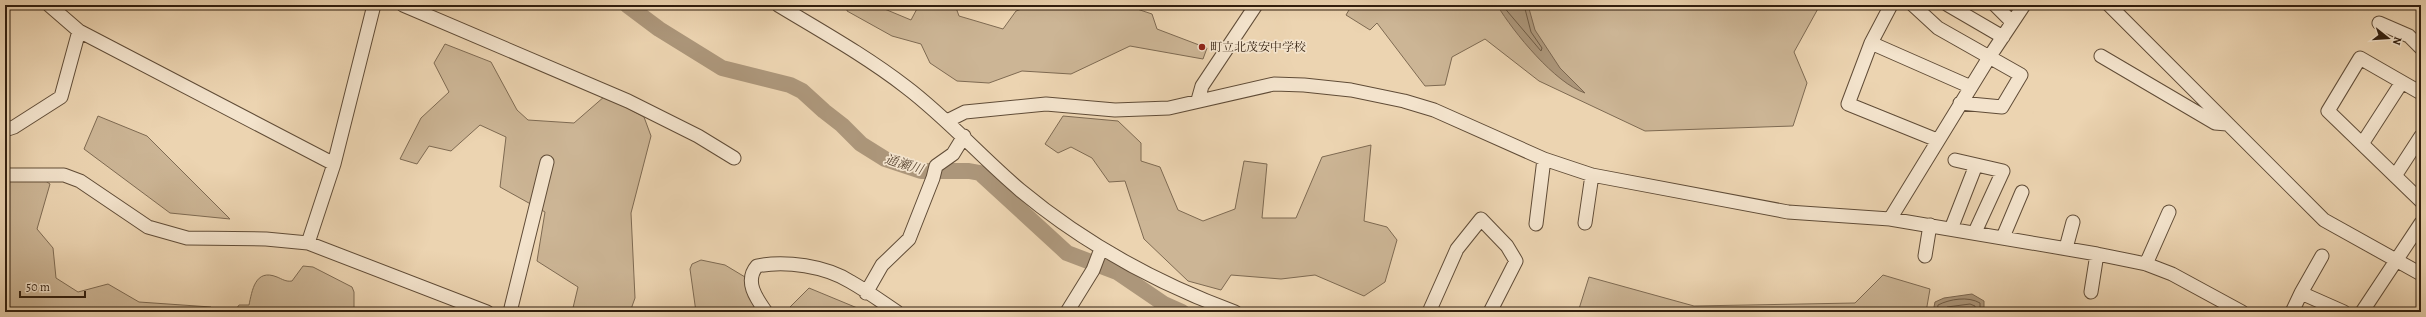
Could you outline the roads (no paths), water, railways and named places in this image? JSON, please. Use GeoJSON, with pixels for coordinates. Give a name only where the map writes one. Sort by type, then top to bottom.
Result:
{"type":"FeatureCollection","features":[{"type":"Feature","properties":{"kind":"street"},"geometry":{"type":"LineString","coordinates":[[49,5],[79,31],[334,164]]}},
{"type":"Feature","properties":{"kind":"street"},"geometry":{"type":"LineString","coordinates":[[308,243],[334,164],[374,5]]}},
{"type":"Feature","properties":{"kind":"street"},"geometry":{"type":"LineString","coordinates":[[403,5],[628,101],[698,136],[734,158]]}},
{"type":"Feature","properties":{"kind":"street"},"geometry":{"type":"LineString","coordinates":[[778,5],[870,61],[904,85],[964,136],[998,171],[1099,253],[1158,280],[1235,312]]}},
{"type":"Feature","properties":{"kind":"street"},"geometry":{"type":"LineString","coordinates":[[1198,100],[1202,86],[1256,5]]}},
{"type":"Feature","properties":{"kind":"street"},"geometry":{"type":"LineString","coordinates":[[1891,5],[1871,43],[1848,104],[1937,140]]}},
{"type":"Feature","properties":{"kind":"street"},"geometry":{"type":"LineString","coordinates":[[1913,5],[1918,12],[1938,28],[1990,56],[2021,75],[2002,107],[1960,103]]}},
{"type":"Feature","properties":{"kind":"street"},"geometry":{"type":"LineString","coordinates":[[1948,5],[2003,37]]}},
{"type":"Feature","properties":{"kind":"street"},"geometry":{"type":"LineString","coordinates":[[1995,5],[2012,22]]}},
{"type":"Feature","properties":{"kind":"street"},"geometry":{"type":"LineString","coordinates":[[1890,219],[1960,103],[2024,5]]}},
{"type":"Feature","properties":{"kind":"street"},"geometry":{"type":"LineString","coordinates":[[2109,5],[2324,220],[2421,274]]}},
{"type":"Feature","properties":{"kind":"street"},"geometry":{"type":"LineString","coordinates":[[2379,23],[2409,36],[2421,48]]}},
{"type":"Feature","properties":{"kind":"street"},"geometry":{"type":"LineString","coordinates":[[5,130],[14,127],[61,97],[79,31]]}},
{"type":"Feature","properties":{"kind":"street"},"geometry":{"type":"LineString","coordinates":[[1871,43],[1971,87]]}},
{"type":"Feature","properties":{"kind":"street"},"geometry":{"type":"LineString","coordinates":[[2100,56],[2215,123],[2227,124]]}},
{"type":"Feature","properties":{"kind":"street"},"geometry":{"type":"LineString","coordinates":[[2421,93],[2360,58],[2328,111],[2421,201]]}},
{"type":"Feature","properties":{"kind":"street"},"geometry":{"type":"LineString","coordinates":[[2362,144],[2402,82]]}},
{"type":"Feature","properties":{"kind":"street"},"geometry":{"type":"LineString","coordinates":[[947,121],[965,112],[1046,104],[1144,110],[1169,108],[1198,100],[1274,84],[1304,85],[1371,94],[1404,101],[1457,118],[1544,159],[1592,175],[1788,212],[1890,219],[1975,232],[2146,264],[2194,284],[2242,312]]}},
{"type":"Feature","properties":{"kind":"street"},"geometry":{"type":"LineString","coordinates":[[866,293],[882,265],[909,239],[934,172],[953,154],[964,136]]}},
{"type":"Feature","properties":{"kind":"street"},"geometry":{"type":"LineString","coordinates":[[2395,176],[2421,136]]}},
{"type":"Feature","properties":{"kind":"street"},"geometry":{"type":"LineString","coordinates":[[1536,224],[1544,159]]}},
{"type":"Feature","properties":{"kind":"street"},"geometry":{"type":"LineString","coordinates":[[1955,160],[2003,171],[1975,232]]}},
{"type":"Feature","properties":{"kind":"street"},"geometry":{"type":"LineString","coordinates":[[510,312],[547,162]]}},
{"type":"Feature","properties":{"kind":"street"},"geometry":{"type":"LineString","coordinates":[[1950,229],[1976,165]]}},
{"type":"Feature","properties":{"kind":"street"},"geometry":{"type":"LineString","coordinates":[[5,175],[64,175],[80,181],[148,228],[179,236],[266,239],[308,243],[487,312]]}},
{"type":"Feature","properties":{"kind":"street"},"geometry":{"type":"LineString","coordinates":[[1585,223],[1592,175]]}},
{"type":"Feature","properties":{"kind":"street"},"geometry":{"type":"LineString","coordinates":[[2003,237],[2022,192]]}},
{"type":"Feature","properties":{"kind":"street"},"geometry":{"type":"LineString","coordinates":[[2146,264],[2169,212]]}},
{"type":"Feature","properties":{"kind":"street"},"geometry":{"type":"LineString","coordinates":[[1430,312],[1456,249],[1481,220],[1507,246],[1516,261],[1490,312]]}},
{"type":"Feature","properties":{"kind":"street"},"geometry":{"type":"LineString","coordinates":[[2066,248],[2073,222]]}},
{"type":"Feature","properties":{"kind":"street"},"geometry":{"type":"LineString","coordinates":[[2362,312],[2421,223]]}},
{"type":"Feature","properties":{"kind":"street"},"geometry":{"type":"LineString","coordinates":[[1925,256],[1930,225]]}},
{"type":"Feature","properties":{"kind":"street"},"geometry":{"type":"LineString","coordinates":[[1067,312],[1092,270],[1099,253]]}},
{"type":"Feature","properties":{"kind":"street"},"geometry":{"type":"LineString","coordinates":[[2091,292],[2097,254]]}},
{"type":"Feature","properties":{"kind":"street"},"geometry":{"type":"LineString","coordinates":[[2292,312],[2322,256]]}},
{"type":"Feature","properties":{"kind":"street"},"geometry":{"type":"LineString","coordinates":[[766,312],[751,286],[750,277],[756,266],[769,263],[790,264],[837,275],[897,312]]}},
{"type":"Feature","properties":{"kind":"street"},"geometry":{"type":"LineString","coordinates":[[2301,293],[2344,312]]}},
{"type":"Feature","properties":{"kind":"water"},"geometry":{"type":"Polygon","coordinates":[[[1497,5],[1528,5],[1535,30],[1560,68],[1585,93],[1561,79],[1536,56],[1524,43],[1497,5]]]}},
{"type":"Feature","properties":{"kind":"water"},"geometry":{"type":"Polygon","coordinates":[[[1972,294],[1984,301],[1984,312],[1933,312],[1935,302],[1944,298],[1972,294]]]}},
{"type":"Feature","properties":{"kind":"waterway","name":"通瀬川"},"geometry":{"type":"LineString","coordinates":[[627,5],[659,29],[722,68],[790,85],[802,91],[842,125],[861,144],[885,159],[921,171],[969,171],[980,173],[1067,253],[1117,272],[1164,304],[1182,312]]}},
{"type":"Feature","properties":{"kind":"place","name":"町立北茂安中学校"},"geometry":{"type":"Point","coordinates":[1202,47]}}]}
